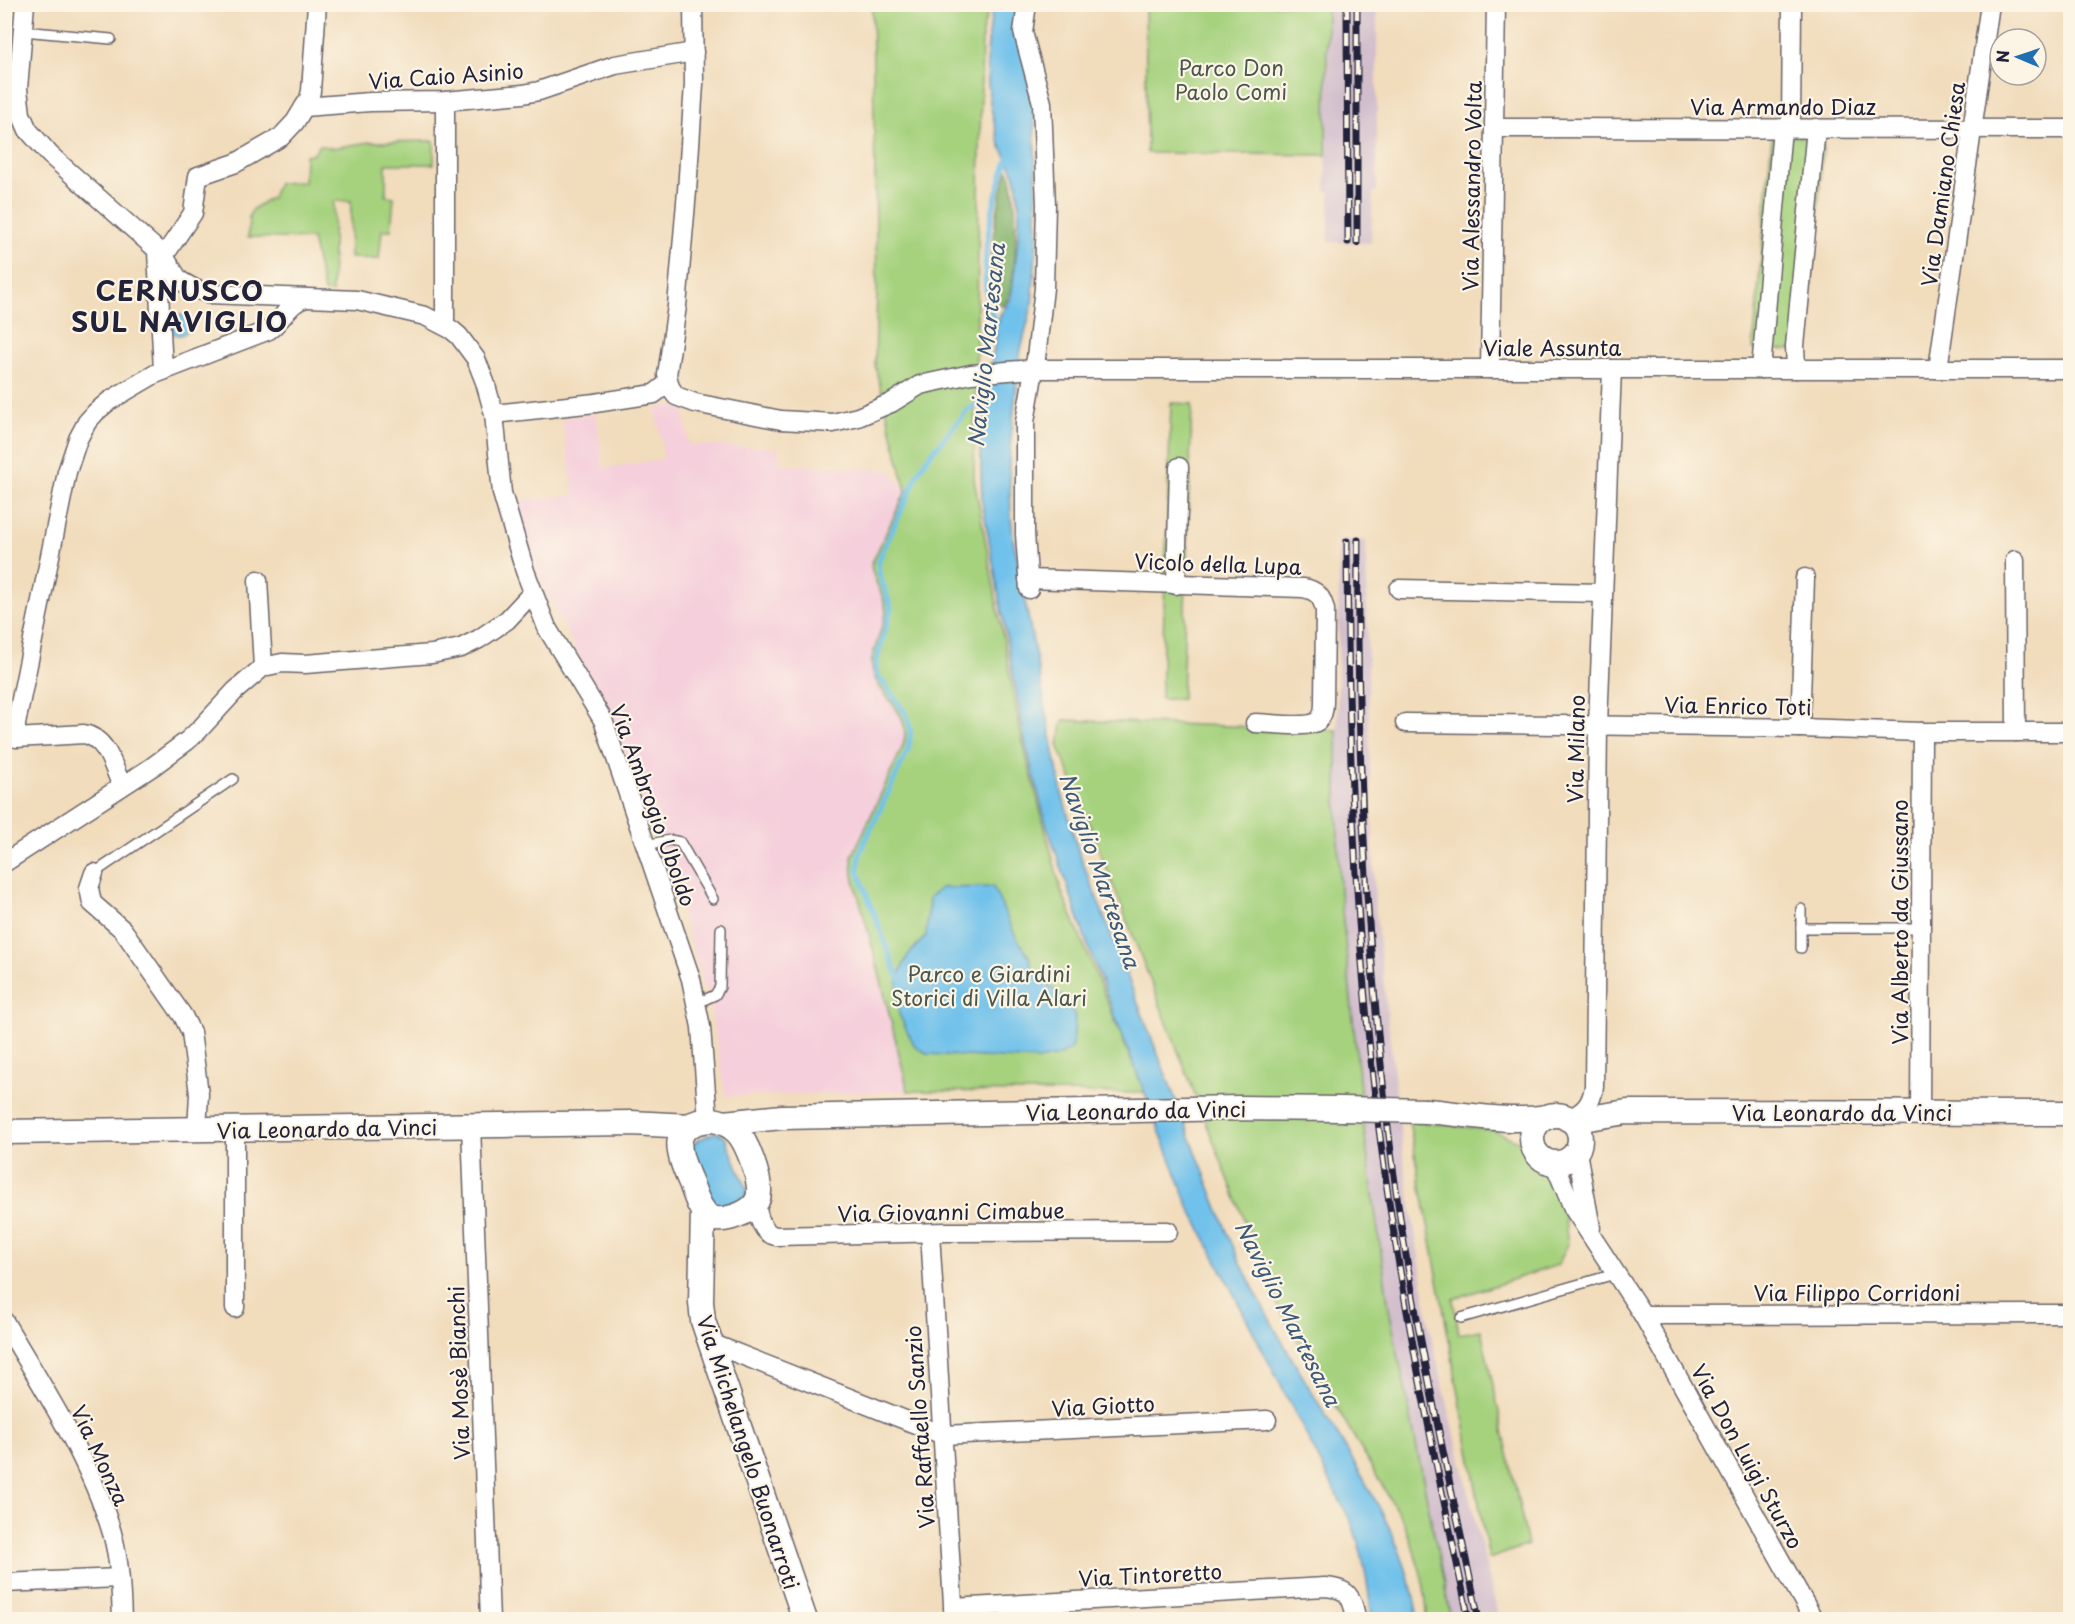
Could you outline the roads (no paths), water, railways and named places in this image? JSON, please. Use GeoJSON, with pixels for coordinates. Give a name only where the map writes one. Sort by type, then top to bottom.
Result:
{"type":"FeatureCollection","features":[{"type":"Feature","properties":{"kind":"street"},"geometry":{"type":"LineString","coordinates":[[26,4],[23,31],[12,50],[24,122],[31,135],[160,254],[179,280],[204,292],[368,302],[424,316],[445,325],[445,101]]}},
{"type":"Feature","properties":{"kind":"street"},"geometry":{"type":"LineString","coordinates":[[159,373],[160,254],[190,219],[196,205],[198,176],[236,163],[285,134],[304,107],[311,91],[317,4]]}},
{"type":"Feature","properties":{"kind":"street"},"geometry":{"type":"LineString","coordinates":[[494,414],[654,394],[668,383],[686,202],[694,52],[693,4]]}},
{"type":"Feature","properties":{"kind":"street"},"geometry":{"type":"LineString","coordinates":[[1027,4],[1023,32],[1042,103],[1046,205],[1044,288],[1033,369]]}},
{"type":"Feature","properties":{"kind":"street","name":"Via Alessandro Volta"},"geometry":{"type":"LineString","coordinates":[[1490,369],[1496,4]]}},
{"type":"Feature","properties":{"kind":"street"},"geometry":{"type":"LineString","coordinates":[[1761,369],[1776,202],[1786,128],[1792,4]]}},
{"type":"Feature","properties":{"kind":"street","name":"Via Damiano Chiesa"},"geometry":{"type":"LineString","coordinates":[[1938,369],[1990,4]]}},
{"type":"Feature","properties":{"kind":"street","name":"Via Caio Asinio"},"geometry":{"type":"LineString","coordinates":[[304,107],[370,102],[445,101],[523,94],[539,91],[615,65],[694,52]]}},
{"type":"Feature","properties":{"kind":"street","name":"Via Armando Diaz"},"geometry":{"type":"LineString","coordinates":[[1495,128],[2070,129]]}},
{"type":"Feature","properties":{"kind":"street"},"geometry":{"type":"LineString","coordinates":[[1796,369],[1795,346],[1816,128]]}},
{"type":"Feature","properties":{"kind":"street"},"geometry":{"type":"LineString","coordinates":[[1776,202],[1809,204]]}},
{"type":"Feature","properties":{"kind":"street"},"geometry":{"type":"LineString","coordinates":[[1768,283],[1801,286]]}},
{"type":"Feature","properties":{"kind":"street"},"geometry":{"type":"LineString","coordinates":[[124,784],[104,746],[94,737],[84,734],[16,731],[58,510],[78,439],[87,422],[102,406],[159,373],[269,330],[281,320],[295,302],[306,298]]}},
{"type":"Feature","properties":{"kind":"street","name":"Via Ambrogio Uboldo"},"geometry":{"type":"LineString","coordinates":[[445,325],[459,336],[476,359],[485,382],[494,414],[502,493],[532,592],[547,628],[603,720],[697,1003],[700,1128]]}},
{"type":"Feature","properties":{"kind":"street","name":"Viale Assunta"},"geometry":{"type":"LineString","coordinates":[[668,383],[676,396],[695,403],[781,420],[833,423],[858,417],[891,402],[920,385],[971,374],[1033,369],[2070,369]]}},
{"type":"Feature","properties":{"kind":"street","name":"Vicolo della Lupa"},"geometry":{"type":"LineString","coordinates":[[1033,369],[1025,422],[1024,448],[1025,534],[1029,584],[1303,588],[1320,596],[1325,610],[1324,704],[1321,716],[1318,721],[1308,725],[1255,723]]}},
{"type":"Feature","properties":{"kind":"street","name":"Via Milano"},"geometry":{"type":"LineString","coordinates":[[1558,1118],[1579,1114],[1589,1104],[1594,1086],[1598,725],[1612,369]]}},
{"type":"Feature","properties":{"kind":"street"},"geometry":{"type":"LineString","coordinates":[[1176,585],[1179,467]]}},
{"type":"Feature","properties":{"kind":"street"},"geometry":{"type":"LineString","coordinates":[[2014,560],[2016,732]]}},
{"type":"Feature","properties":{"kind":"street"},"geometry":{"type":"LineString","coordinates":[[1800,728],[1805,578]]}},
{"type":"Feature","properties":{"kind":"street"},"geometry":{"type":"LineString","coordinates":[[258,580],[263,667]]}},
{"type":"Feature","properties":{"kind":"street"},"geometry":{"type":"LineString","coordinates":[[1400,589],[1603,593]]}},
{"type":"Feature","properties":{"kind":"street"},"geometry":{"type":"LineString","coordinates":[[4,863],[152,767],[187,741],[235,691],[263,667],[282,663],[316,663],[448,652],[479,639],[507,620],[532,592]]}},
{"type":"Feature","properties":{"kind":"street","name":"Via Enrico Toti"},"geometry":{"type":"LineString","coordinates":[[1405,723],[1928,732],[2070,732]]}},
{"type":"Feature","properties":{"kind":"street","name":"Via Alberto da Giussano"},"geometry":{"type":"LineString","coordinates":[[1920,1112],[1921,928],[1928,732]]}},
{"type":"Feature","properties":{"kind":"street"},"geometry":{"type":"LineString","coordinates":[[94,873],[89,888],[92,903],[123,930],[183,1016],[191,1032],[199,1094],[197,1130]]}},
{"type":"Feature","properties":{"kind":"street","name":"Via Leonardo da Vinci"},"geometry":{"type":"LineString","coordinates":[[11,1134],[631,1123],[700,1128],[782,1117],[1238,1108],[1426,1111],[1460,1113],[1489,1119],[1528,1120],[1589,1118],[1627,1112],[2070,1113]]}},
{"type":"Feature","properties":{"kind":"street"},"geometry":{"type":"LineString","coordinates":[[1594,1242],[1577,1150],[1580,1141],[1579,1132],[1575,1124],[1558,1118],[1540,1122],[1533,1138],[1534,1148],[1543,1159],[1554,1163],[1566,1161],[1577,1150],[1597,1129],[1615,1114]]}},
{"type":"Feature","properties":{"kind":"street"},"geometry":{"type":"LineString","coordinates":[[745,1146],[782,1117]]}},
{"type":"Feature","properties":{"kind":"street","name":"Via Leonardo da Vinci"},"geometry":{"type":"LineString","coordinates":[[1489,1119],[1523,1137],[1534,1148]]}},
{"type":"Feature","properties":{"kind":"street","name":"Via Mosè Bianchi"},"geometry":{"type":"LineString","coordinates":[[471,1125],[490,1620]]}},
{"type":"Feature","properties":{"kind":"street"},"geometry":{"type":"LineString","coordinates":[[700,1128],[736,1131],[745,1146],[760,1190],[756,1204],[748,1210],[713,1214],[680,1158],[700,1128]]}},
{"type":"Feature","properties":{"kind":"street"},"geometry":{"type":"LineString","coordinates":[[235,1130],[235,1308]]}},
{"type":"Feature","properties":{"kind":"street","name":"Via Don Luigi Sturzo"},"geometry":{"type":"LineString","coordinates":[[1554,1163],[1573,1208],[1643,1315],[1814,1620]]}},
{"type":"Feature","properties":{"kind":"street","name":"Via Giovanni Cimabue"},"geometry":{"type":"LineString","coordinates":[[756,1204],[765,1230],[776,1236],[1168,1231]]}},
{"type":"Feature","properties":{"kind":"street","name":"Via Michelangelo Buonarroti"},"geometry":{"type":"LineString","coordinates":[[713,1214],[704,1248],[701,1302],[703,1321],[805,1620]]}},
{"type":"Feature","properties":{"kind":"street","name":"Via Raffaello Sanzio"},"geometry":{"type":"LineString","coordinates":[[930,1233],[953,1614]]}},
{"type":"Feature","properties":{"kind":"street","name":"Via Filippo Corridoni"},"geometry":{"type":"LineString","coordinates":[[1643,1315],[2070,1314]]}},
{"type":"Feature","properties":{"kind":"street","name":"Via Monza"},"geometry":{"type":"LineString","coordinates":[[4,1321],[77,1449],[111,1531],[119,1578],[122,1620]]}},
{"type":"Feature","properties":{"kind":"street"},"geometry":{"type":"LineString","coordinates":[[711,1343],[942,1435]]}},
{"type":"Feature","properties":{"kind":"street","name":"Via Giotto"},"geometry":{"type":"LineString","coordinates":[[942,1435],[1267,1420]]}},
{"type":"Feature","properties":{"kind":"street"},"geometry":{"type":"LineString","coordinates":[[4,1583],[119,1578]]}},
{"type":"Feature","properties":{"kind":"street","name":"Via Tintoretto"},"geometry":{"type":"LineString","coordinates":[[953,1614],[1315,1587],[1334,1588],[1348,1593],[1357,1620]]}},
{"type":"Feature","properties":{"kind":"lane"},"geometry":{"type":"LineString","coordinates":[[23,31],[111,39]]}},
{"type":"Feature","properties":{"kind":"lane"},"geometry":{"type":"LineString","coordinates":[[94,873],[233,779]]}},
{"type":"Feature","properties":{"kind":"lane"},"geometry":{"type":"LineString","coordinates":[[646,845],[670,840],[680,842],[713,898]]}},
{"type":"Feature","properties":{"kind":"lane"},"geometry":{"type":"LineString","coordinates":[[1801,909],[1801,948]]}},
{"type":"Feature","properties":{"kind":"lane"},"geometry":{"type":"LineString","coordinates":[[1801,928],[1921,928]]}},
{"type":"Feature","properties":{"kind":"lane"},"geometry":{"type":"LineString","coordinates":[[697,1003],[715,995],[720,987],[721,929]]}},
{"type":"Feature","properties":{"kind":"lane"},"geometry":{"type":"LineString","coordinates":[[1461,1317],[1616,1274]]}},
{"type":"Feature","properties":{"kind":"water"},"geometry":{"type":"Polygon","coordinates":[[[994,5],[1023,5],[1034,105],[1037,238],[1032,305],[1020,354],[1009,466],[1013,538],[1062,794],[1078,850],[1230,1239],[1266,1313],[1362,1476],[1386,1522],[1406,1569],[1418,1619],[1372,1619],[1362,1558],[1351,1522],[1189,1207],[1089,949],[1046,823],[1025,742],[982,501],[980,440],[982,416],[1000,315],[1010,300],[1012,291],[1019,220],[1015,177],[995,127],[987,75],[988,40],[994,5]]]}},
{"type":"Feature","properties":{"kind":"water"},"geometry":{"type":"Polygon","coordinates":[[[179,315],[186,318],[189,325],[186,332],[179,335],[172,332],[169,325],[172,318],[179,315]]]}},
{"type":"Feature","properties":{"kind":"water"},"geometry":{"type":"Polygon","coordinates":[[[993,887],[1016,937],[1029,956],[1033,971],[1065,999],[1075,1015],[1071,1049],[1058,1056],[1038,1060],[928,1054],[915,1046],[899,1014],[898,977],[908,955],[926,936],[929,898],[941,888],[993,887]]]}},
{"type":"Feature","properties":{"kind":"water"},"geometry":{"type":"Polygon","coordinates":[[[716,1132],[725,1137],[748,1192],[741,1201],[727,1208],[712,1201],[692,1152],[693,1144],[716,1132]]]}},
{"type":"Feature","properties":{"kind":"waterway","name":"Naviglio Martesana"},"geometry":{"type":"LineString","coordinates":[[999,331],[986,292],[986,252],[997,191],[1009,156]]}},
{"type":"Feature","properties":{"kind":"waterway","name":"Naviglio Martesana"},"geometry":{"type":"LineString","coordinates":[[901,981],[858,871],[860,852],[908,750],[910,735],[910,725],[904,711],[876,673],[876,662],[891,608],[879,573],[878,562],[919,471],[928,457],[968,410],[978,404],[990,404]]}},
{"type":"Feature","properties":{"kind":"railway"},"geometry":{"type":"LineString","coordinates":[[1347,4],[1348,242]]}},
{"type":"Feature","properties":{"kind":"railway"},"geometry":{"type":"LineString","coordinates":[[1357,4],[1357,243]]}},
{"type":"Feature","properties":{"kind":"railway"},"geometry":{"type":"LineString","coordinates":[[1358,540],[1361,776],[1370,933],[1384,1090],[1410,1282],[1479,1620]]}},
{"type":"Feature","properties":{"kind":"railway"},"geometry":{"type":"LineString","coordinates":[[1347,541],[1356,882],[1374,1087],[1403,1288],[1469,1620]]}},
{"type":"Feature","properties":{"kind":"district","name":"CERNUSCO SUL NAVIGLIO"},"geometry":{"type":"Point","coordinates":[180,304]}},
{"type":"Feature","properties":{"kind":"park label","name":"Parco Don Paolo Comi"},"geometry":{"type":"Point","coordinates":[1231,79]}},
{"type":"Feature","properties":{"kind":"park label","name":"Parco e Giardini Storici di Villa Alari"},"geometry":{"type":"Point","coordinates":[989,985]}}]}
